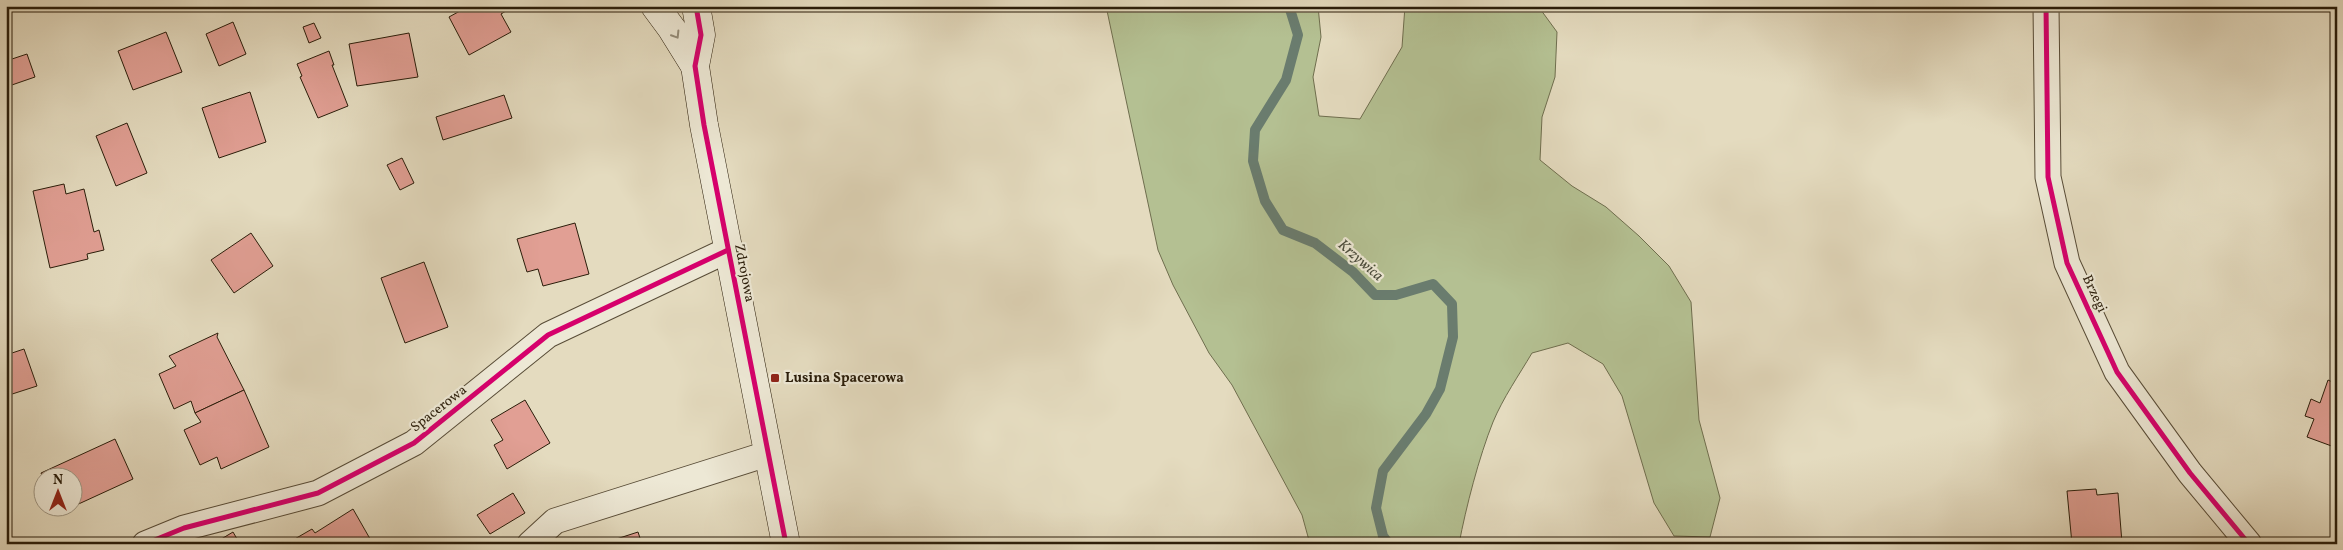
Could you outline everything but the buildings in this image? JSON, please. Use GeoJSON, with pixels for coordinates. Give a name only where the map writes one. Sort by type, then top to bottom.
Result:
{"type":"FeatureCollection","features":[{"type":"Feature","properties":{"kind":"street","name":"Zdrojowa"},"geometry":{"type":"LineString","coordinates":[[655,6],[672,28],[695,66]]}},
{"type":"Feature","properties":{"kind":"street","name":"Zdrojowa"},"geometry":{"type":"LineString","coordinates":[[696,6],[701,35],[695,66],[704,125],[786,544]]}},
{"type":"Feature","properties":{"kind":"street","name":"Brzegi"},"geometry":{"type":"LineString","coordinates":[[2046,6],[2048,177],[2067,264],[2117,372],[2190,473],[2249,544]]}},
{"type":"Feature","properties":{"kind":"street","name":"Spacerowa"},"geometry":{"type":"LineString","coordinates":[[145,544],[184,528],[318,494],[414,443],[548,335],[728,250]]}},
{"type":"Feature","properties":{"kind":"street"},"geometry":{"type":"LineString","coordinates":[[530,544],[555,521],[768,454]]}},
{"type":"Feature","properties":{"kind":"green space"},"geometry":{"type":"Polygon","coordinates":[[[1106,6],[1318,6],[1321,37],[1313,77],[1319,116],[1360,119],[1402,47],[1405,6],[1538,6],[1557,32],[1555,77],[1542,117],[1540,160],[1572,186],[1606,207],[1639,236],[1669,266],[1691,302],[1699,420],[1720,498],[1710,537],[1674,536],[1654,503],[1622,396],[1603,364],[1568,343],[1532,353],[1501,404],[1478,466],[1459,544],[1310,544],[1302,515],[1232,385],[1209,353],[1173,285],[1158,250],[1106,6]]]}},
{"type":"Feature","properties":{"kind":"waterway","name":"Krzywica"},"geometry":{"type":"LineString","coordinates":[[1289,6],[1298,35],[1286,80],[1255,130],[1253,161],[1265,201],[1283,230],[1315,243],[1353,272],[1375,295],[1396,295],[1433,284],[1452,304],[1453,337],[1440,389],[1426,414],[1383,471],[1376,508],[1383,536],[1389,544]]}},
{"type":"Feature","properties":{"kind":"cycle path"},"geometry":{"type":"LineString","coordinates":[[696,6],[701,35],[695,66],[704,125],[786,544]]}},
{"type":"Feature","properties":{"kind":"cycle path"},"geometry":{"type":"LineString","coordinates":[[2046,6],[2048,177],[2067,263],[2117,372],[2190,473],[2249,544]]}},
{"type":"Feature","properties":{"kind":"cycle path"},"geometry":{"type":"LineString","coordinates":[[145,544],[184,528],[318,493],[414,443],[548,335],[728,250]]}},
{"type":"Feature","properties":{"kind":"place","name":"Lusina Spacerowa"},"geometry":{"type":"Point","coordinates":[775,378]}}]}
